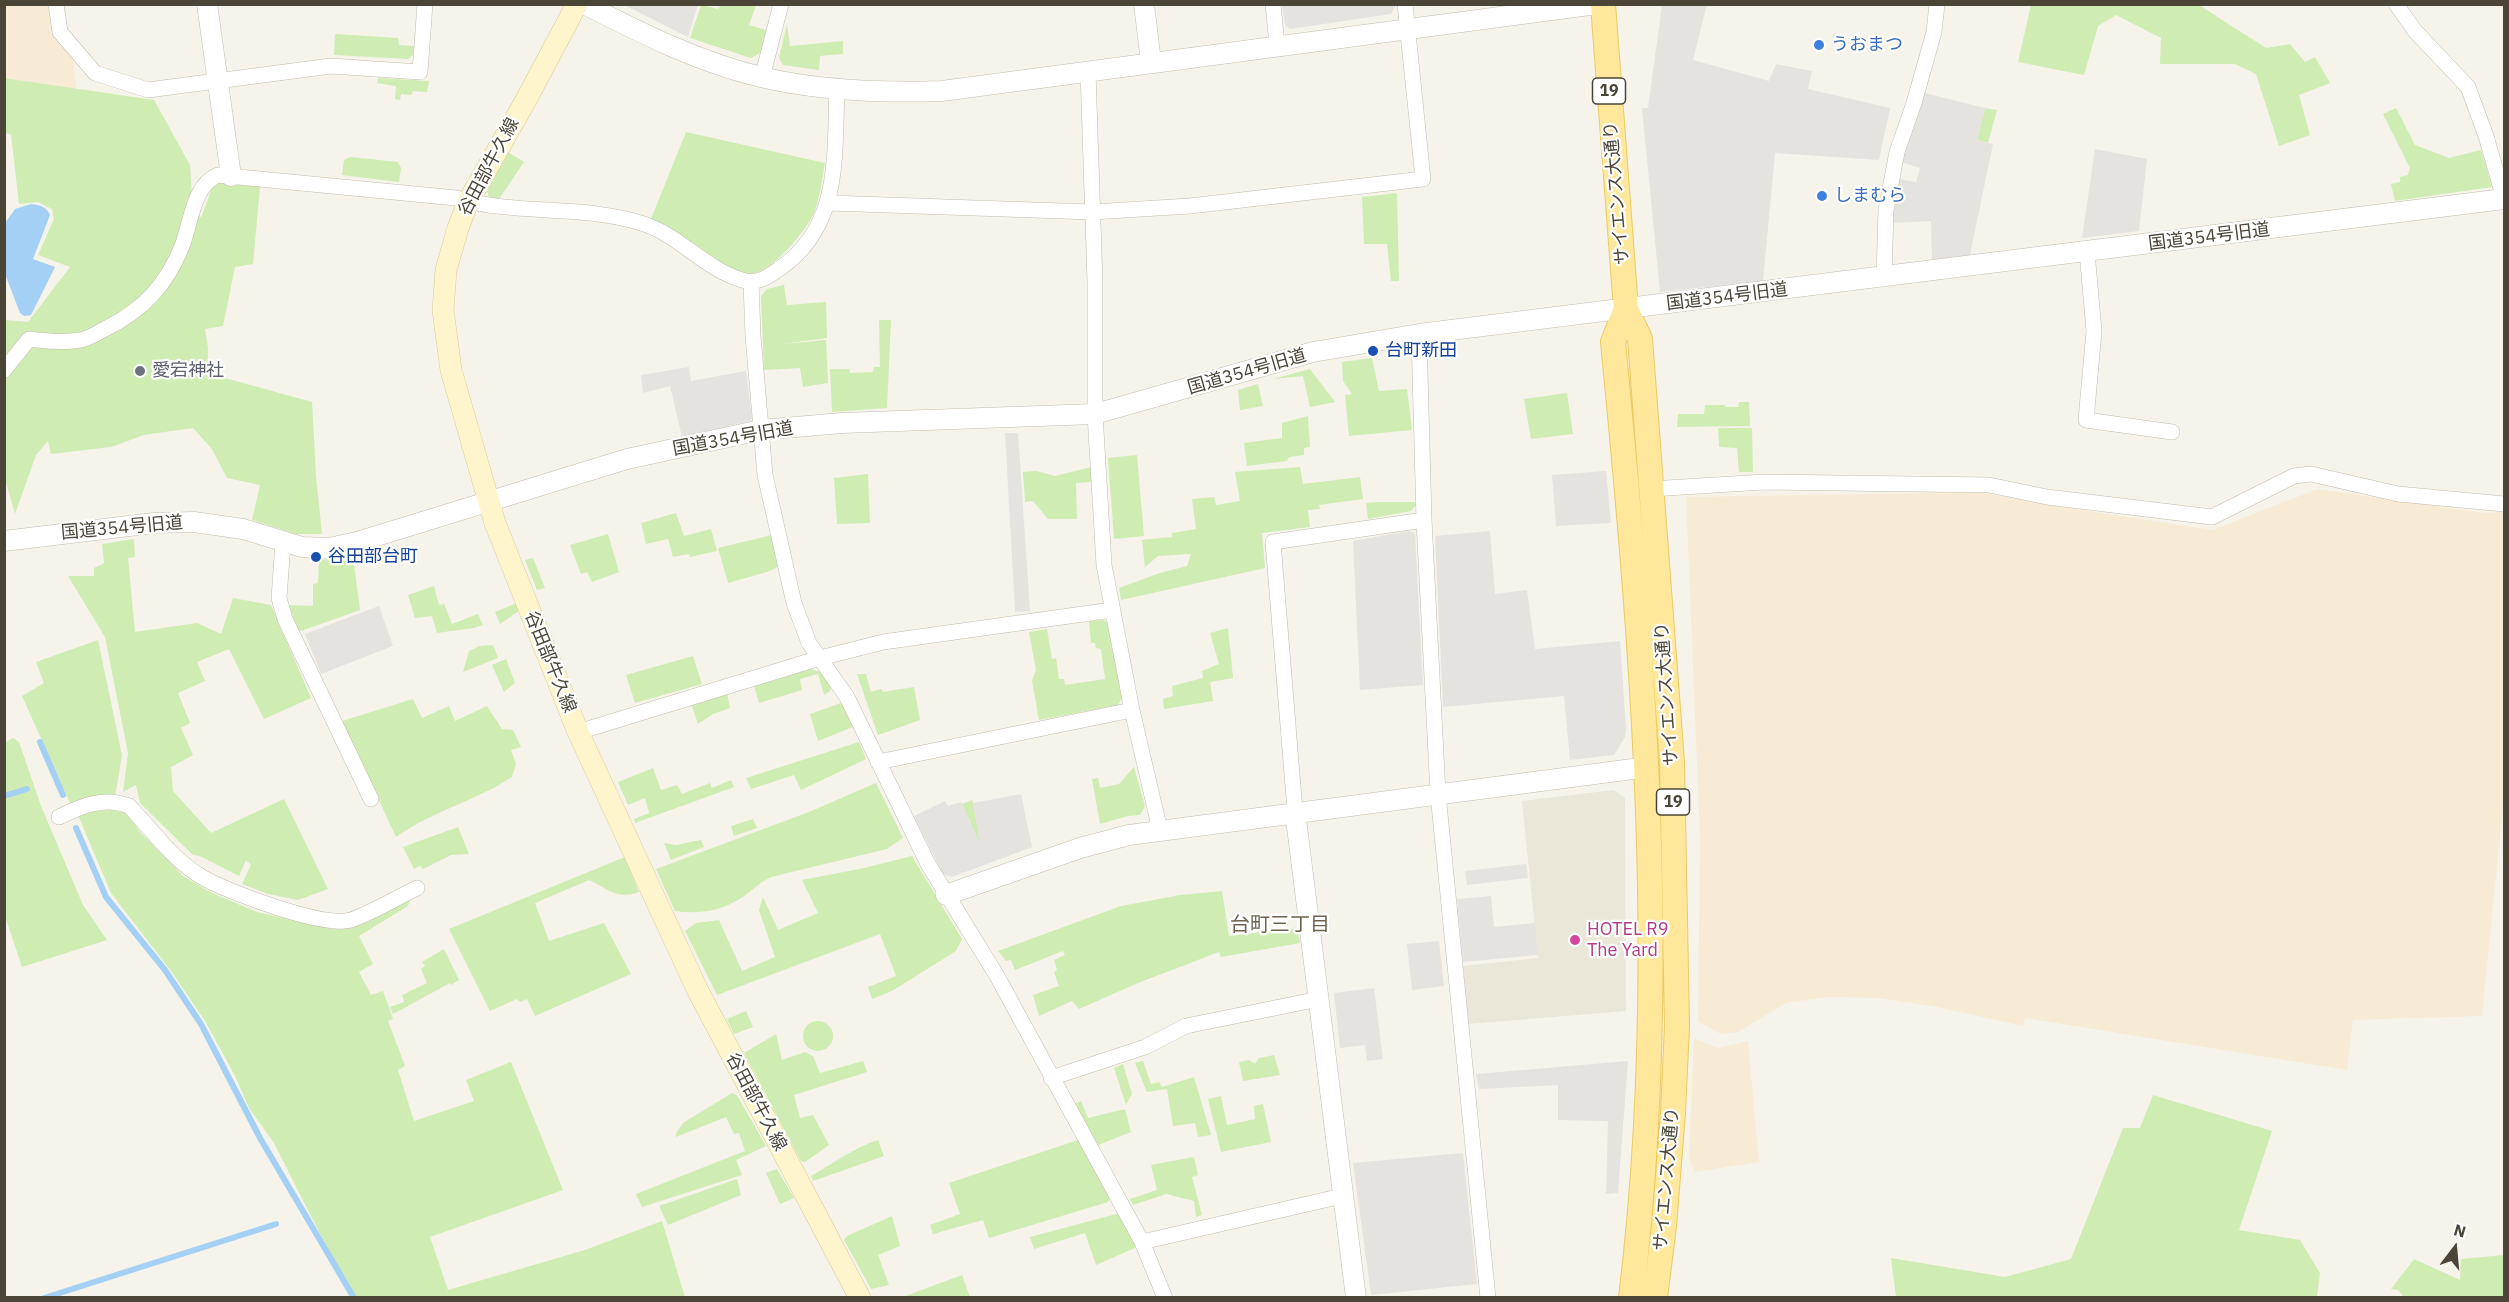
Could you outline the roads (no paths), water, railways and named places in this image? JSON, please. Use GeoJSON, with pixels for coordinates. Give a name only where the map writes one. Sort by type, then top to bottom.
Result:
{"type":"FeatureCollection","features":[{"type":"Feature","properties":{"kind":"main road","name":"谷田部牛久線"},"geometry":{"type":"LineString","coordinates":[[577,4],[468,202],[454,240],[446,270],[444,324],[456,389],[488,503],[578,732],[697,989],[860,1298]]}},
{"type":"Feature","properties":{"kind":"main road","name":"サイエンス大通り"},"geometry":{"type":"LineString","coordinates":[[1603,4],[1626,309],[1640,339],[1672,762],[1677,1011],[1673,1113],[1664,1226],[1655,1298]]}},
{"type":"Feature","properties":{"kind":"main road","name":"サイエンス大通り"},"geometry":{"type":"LineString","coordinates":[[1626,309],[1613,342],[1648,766],[1652,900],[1651,1010],[1644,1176],[1631,1298]]}},
{"type":"Feature","properties":{"kind":"main road"},"geometry":{"type":"LineString","coordinates":[[1651,1010],[1677,1011]]}},
{"type":"Feature","properties":{"kind":"street"},"geometry":{"type":"LineString","coordinates":[[56,4],[60,32],[95,72],[148,90],[331,66],[420,72],[425,4]]}},
{"type":"Feature","properties":{"kind":"street"},"geometry":{"type":"LineString","coordinates":[[207,4],[231,176]]}},
{"type":"Feature","properties":{"kind":"street"},"geometry":{"type":"LineString","coordinates":[[584,4],[700,58],[762,78],[837,88],[896,92],[942,91],[1597,4]]}},
{"type":"Feature","properties":{"kind":"street"},"geometry":{"type":"LineString","coordinates":[[762,78],[781,4]]}},
{"type":"Feature","properties":{"kind":"street"},"geometry":{"type":"LineString","coordinates":[[1144,4],[1151,62]]}},
{"type":"Feature","properties":{"kind":"street"},"geometry":{"type":"LineString","coordinates":[[1273,4],[1277,45]]}},
{"type":"Feature","properties":{"kind":"street"},"geometry":{"type":"LineString","coordinates":[[828,203],[1092,212],[1190,206],[1424,179],[1405,4]]}},
{"type":"Feature","properties":{"kind":"street"},"geometry":{"type":"LineString","coordinates":[[1884,276],[1886,210],[1895,162],[1934,32],[1937,4]]}},
{"type":"Feature","properties":{"kind":"street"},"geometry":{"type":"LineString","coordinates":[[2396,4],[2415,31],[2468,87],[2486,136],[2504,199]]}},
{"type":"Feature","properties":{"kind":"street"},"geometry":{"type":"LineString","coordinates":[[1088,72],[1095,414],[1104,565],[1132,710],[1160,830]]}},
{"type":"Feature","properties":{"kind":"street"},"geometry":{"type":"LineString","coordinates":[[4,370],[29,339],[54,342],[83,340],[120,322],[147,301],[166,281],[182,246],[201,188],[218,175],[434,196],[487,206],[615,216],[645,224],[671,237],[720,271],[752,283],[768,277],[799,254],[820,224],[828,203],[837,88]]}},
{"type":"Feature","properties":{"kind":"street","name":"国道354号旧道"},"geometry":{"type":"LineString","coordinates":[[4,541],[154,523],[194,522],[243,530],[302,547],[329,548],[357,542],[488,503],[627,459],[761,430],[842,423],[1095,414],[1313,352],[1419,334],[2504,199]]}},
{"type":"Feature","properties":{"kind":"street"},"geometry":{"type":"LineString","coordinates":[[2087,252],[2094,331],[2086,420],[2172,432]]}},
{"type":"Feature","properties":{"kind":"street"},"geometry":{"type":"LineString","coordinates":[[752,283],[753,336],[765,475],[794,603],[809,643],[847,697],[946,895],[997,976],[1142,1242],[1165,1298]]}},
{"type":"Feature","properties":{"kind":"street"},"geometry":{"type":"LineString","coordinates":[[1419,334],[1424,520],[1438,794],[1488,1298]]}},
{"type":"Feature","properties":{"kind":"street"},"geometry":{"type":"LineString","coordinates":[[1651,489],[1764,482],[1989,485],[2047,497],[2212,517],[2294,476],[2311,474],[2398,494],[2505,504]]}},
{"type":"Feature","properties":{"kind":"street"},"geometry":{"type":"LineString","coordinates":[[1356,1298],[1295,811],[1273,542],[1424,520]]}},
{"type":"Feature","properties":{"kind":"street"},"geometry":{"type":"LineString","coordinates":[[283,543],[279,598],[285,620],[370,800]]}},
{"type":"Feature","properties":{"kind":"street"},"geometry":{"type":"LineString","coordinates":[[578,732],[820,658],[883,642],[1112,610]]}},
{"type":"Feature","properties":{"kind":"street"},"geometry":{"type":"LineString","coordinates":[[878,762],[1132,710]]}},
{"type":"Feature","properties":{"kind":"street"},"geometry":{"type":"LineString","coordinates":[[946,895],[1080,848],[1160,830],[1648,766]]}},
{"type":"Feature","properties":{"kind":"street"},"geometry":{"type":"LineString","coordinates":[[59,817],[84,805],[118,801],[129,806],[179,859],[201,877],[265,903],[296,913],[330,920],[349,920],[417,888]]}},
{"type":"Feature","properties":{"kind":"street"},"geometry":{"type":"LineString","coordinates":[[1051,1078],[1145,1047],[1186,1026],[1318,999]]}},
{"type":"Feature","properties":{"kind":"street"},"geometry":{"type":"LineString","coordinates":[[1142,1242],[1342,1196]]}},
{"type":"Feature","properties":{"kind":"water"},"geometry":{"type":"Polygon","coordinates":[[[31,204],[43,207],[50,215],[33,259],[55,267],[31,315],[24,316],[20,313],[5,274],[5,223],[15,209],[31,204]]]}},
{"type":"Feature","properties":{"kind":"waterway"},"geometry":{"type":"LineString","coordinates":[[40,742],[63,795]]}},
{"type":"Feature","properties":{"kind":"waterway"},"geometry":{"type":"LineString","coordinates":[[4,796],[27,789]]}},
{"type":"Feature","properties":{"kind":"waterway"},"geometry":{"type":"LineString","coordinates":[[76,828],[106,897],[165,970],[201,1024],[260,1138],[354,1298]]}},
{"type":"Feature","properties":{"kind":"waterway"},"geometry":{"type":"LineString","coordinates":[[44,1298],[276,1224]]}},
{"type":"Feature","properties":{"kind":"place","name":"うおまつ"},"geometry":{"type":"Point","coordinates":[1819,45]}},
{"type":"Feature","properties":{"kind":"place","name":"しまむら"},"geometry":{"type":"Point","coordinates":[1822,196]}},
{"type":"Feature","properties":{"kind":"place","name":"台町新田"},"geometry":{"type":"Point","coordinates":[1373,351]}},
{"type":"Feature","properties":{"kind":"place","name":"愛宕神社"},"geometry":{"type":"Point","coordinates":[140,371]}},
{"type":"Feature","properties":{"kind":"place","name":"谷田部台町"},"geometry":{"type":"Point","coordinates":[316,557]}},
{"type":"Feature","properties":{"kind":"place","name":"HOTEL R9 The Yard"},"geometry":{"type":"Point","coordinates":[1575,940]}},
{"type":"Feature","properties":{"kind":"district","name":"台町三丁目"},"geometry":{"type":"Point","coordinates":[1280,925]}}]}
